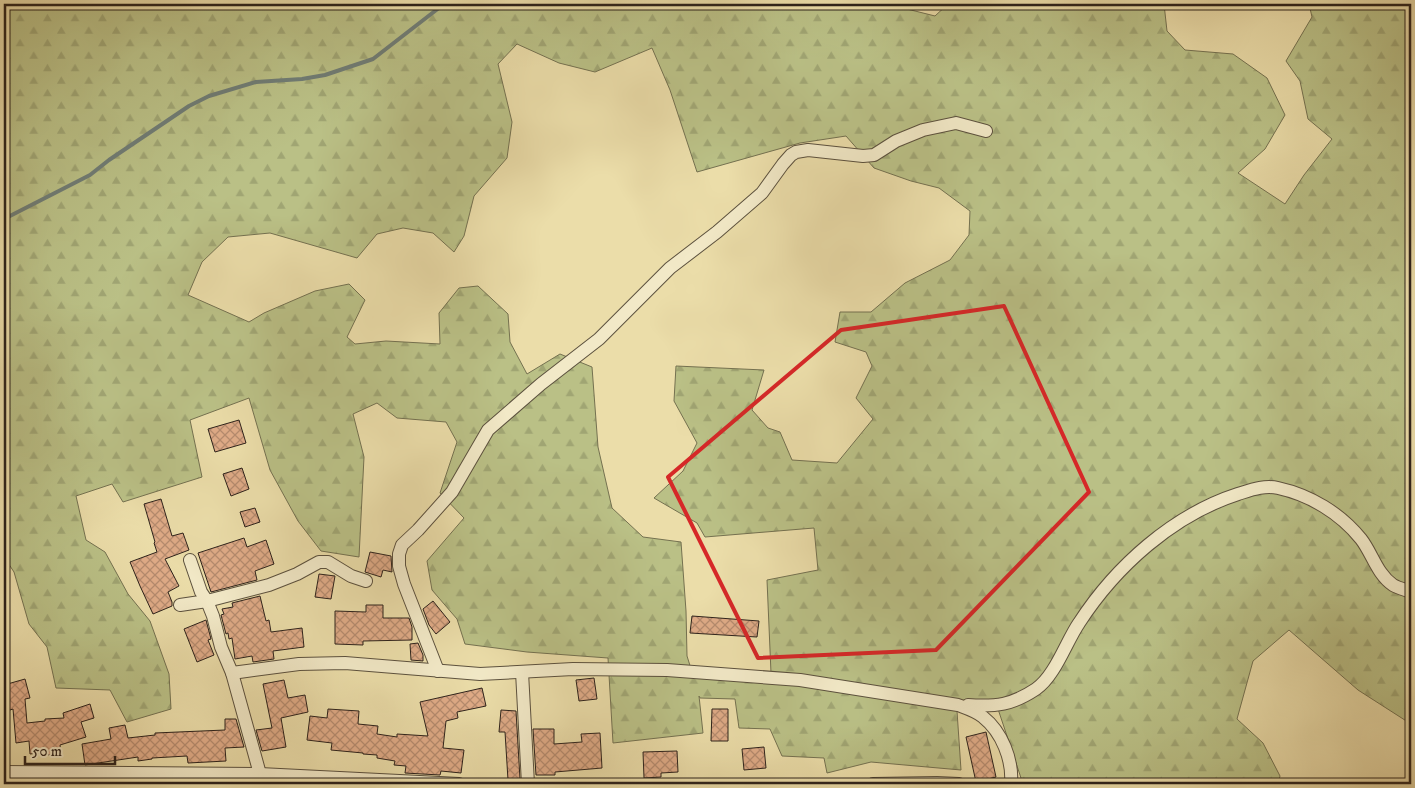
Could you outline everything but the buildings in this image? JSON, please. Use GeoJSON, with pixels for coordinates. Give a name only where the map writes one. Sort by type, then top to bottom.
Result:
{"type":"FeatureCollection","features":[{"type":"Feature","properties":{"kind":"street"},"geometry":{"type":"LineString","coordinates":[[438,671],[404,584],[399,566],[400,554],[402,546],[452,492],[488,430],[541,384],[599,339],[670,268],[762,194],[791,155],[808,150],[863,156],[874,155],[896,141],[923,130],[956,123],[986,131]]}},
{"type":"Feature","properties":{"kind":"street"},"geometry":{"type":"LineString","coordinates":[[232,673],[299,664],[345,664],[480,674],[573,669],[667,670],[800,680],[958,705],[1001,706],[1015,701],[1038,688],[1054,670],[1078,624],[1096,598],[1122,568],[1150,543],[1187,517],[1218,500],[1256,488],[1276,488],[1297,494],[1344,520],[1362,540],[1379,570],[1394,585],[1411,592]]}},
{"type":"Feature","properties":{"kind":"street"},"geometry":{"type":"LineString","coordinates":[[190,560],[201,592],[213,616],[221,647],[232,673],[260,774]]}},
{"type":"Feature","properties":{"kind":"street"},"geometry":{"type":"LineString","coordinates":[[180,605],[207,601],[269,585],[298,574],[320,562],[328,562],[352,576],[366,581]]}},
{"type":"Feature","properties":{"kind":"street"},"geometry":{"type":"LineString","coordinates":[[522,672],[528,784]]}},
{"type":"Feature","properties":{"kind":"street"},"geometry":{"type":"LineString","coordinates":[[958,705],[981,715],[996,730],[1006,750],[1011,766],[1011,784]]}},
{"type":"Feature","properties":{"kind":"street"},"geometry":{"type":"LineString","coordinates":[[4,772],[91,779],[260,774],[288,780],[459,784]]}},
{"type":"Feature","properties":{"kind":"street"},"geometry":{"type":"LineString","coordinates":[[872,784],[959,784]]}},
{"type":"Feature","properties":{"kind":"highlighted area"},"geometry":{"type":"Polygon","coordinates":[[[1004,306],[1089,492],[936,650],[758,658],[668,477],[841,330],[1004,306]]]}},
{"type":"Feature","properties":{"kind":"green space"},"geometry":{"type":"Polygon","coordinates":[[[4,4],[887,4],[935,16],[948,4],[1164,4],[1167,31],[1185,50],[1233,54],[1267,78],[1285,115],[1265,149],[1238,173],[1285,204],[1304,175],[1332,139],[1308,119],[1300,81],[1286,61],[1312,17],[1309,4],[1411,4],[1411,724],[1358,690],[1289,630],[1253,661],[1237,719],[1263,743],[1280,776],[1278,784],[1023,784],[998,709],[957,711],[961,770],[871,762],[827,773],[824,758],[782,756],[770,729],[739,728],[735,699],[700,698],[699,696],[703,733],[613,743],[608,658],[527,652],[465,644],[457,619],[432,590],[427,561],[464,518],[440,493],[457,442],[446,422],[397,418],[377,403],[353,414],[364,457],[359,557],[321,551],[298,521],[270,470],[249,398],[190,420],[202,477],[123,502],[112,484],[76,496],[86,540],[105,552],[128,594],[150,621],[169,674],[171,709],[127,722],[110,690],[56,688],[47,647],[29,624],[14,572],[4,557],[4,4]],[[517,44],[498,64],[512,122],[507,158],[474,196],[464,236],[454,252],[433,233],[403,228],[377,234],[357,258],[270,233],[228,237],[202,262],[188,295],[249,322],[264,313],[315,291],[349,284],[365,300],[347,337],[355,344],[386,341],[440,344],[439,313],[459,288],[478,286],[508,314],[510,342],[527,374],[560,354],[592,367],[598,447],[612,508],[643,537],[681,542],[687,656],[692,672],[771,673],[767,580],[818,570],[814,528],[705,537],[697,523],[654,498],[683,471],[697,443],[674,401],[676,366],[764,370],[752,410],[768,428],[780,432],[792,460],[837,463],[873,419],[856,398],[872,366],[866,352],[835,342],[840,312],[871,312],[905,283],[950,260],[969,235],[970,211],[939,188],[911,181],[874,168],[846,136],[800,143],[697,172],[670,90],[652,48],[595,72],[559,63],[517,44]]]}},
{"type":"Feature","properties":{"kind":"waterway"},"geometry":{"type":"LineString","coordinates":[[4,219],[90,175],[189,106],[209,96],[256,82],[302,79],[325,75],[373,59],[444,4]]}}]}
